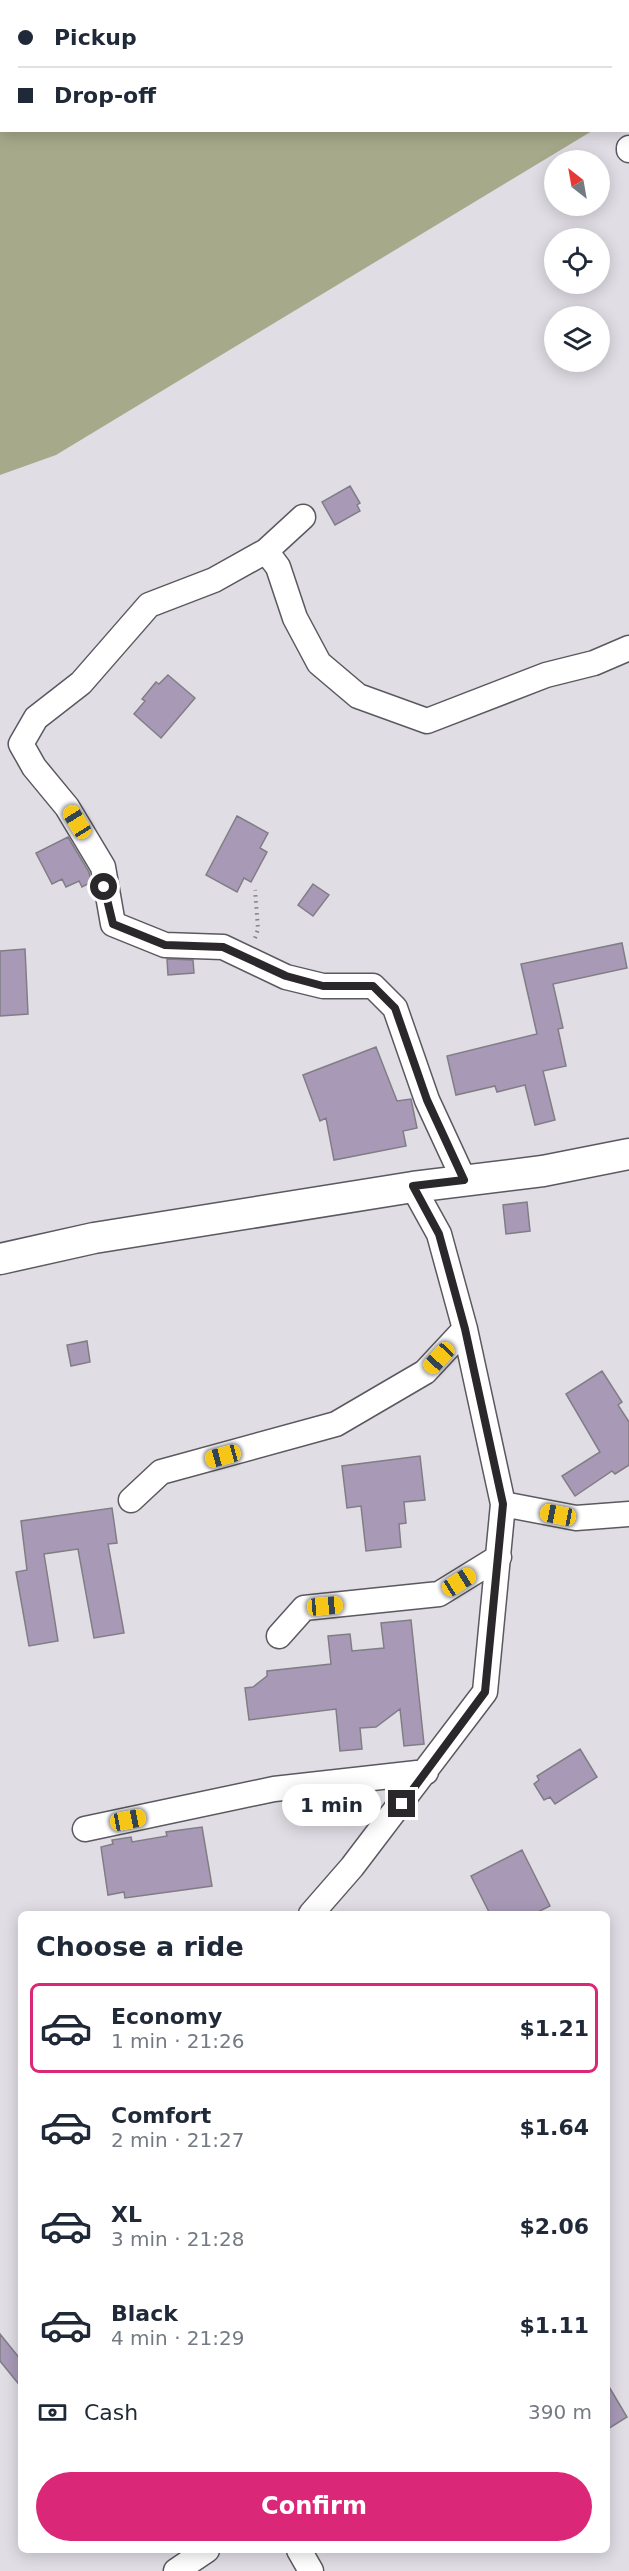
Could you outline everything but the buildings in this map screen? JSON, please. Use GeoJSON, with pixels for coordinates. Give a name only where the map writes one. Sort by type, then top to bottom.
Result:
{"type":"FeatureCollection","features":[{"type":"Feature","properties":{"kind":"street"},"geometry":{"type":"LineString","coordinates":[[303,518],[266,550],[214,580],[149,605],[81,683],[36,718],[21,744],[34,767],[67,807],[103,867],[113,924],[165,945],[223,947],[286,976],[323,986],[373,986],[395,1008],[427,1100],[464,1180]]}},
{"type":"Feature","properties":{"kind":"street"},"geometry":{"type":"LineString","coordinates":[[266,550],[278,567],[295,618],[319,663],[358,696],[427,721],[546,675],[594,663],[629,648]]}},
{"type":"Feature","properties":{"kind":"street"},"geometry":{"type":"LineString","coordinates":[[0,1259],[94,1238],[413,1186],[543,1171],[629,1155]]}},
{"type":"Feature","properties":{"kind":"street"},"geometry":{"type":"LineString","coordinates":[[314,1911],[352,1868],[485,1692],[503,1504],[465,1329],[439,1234],[413,1186]]}},
{"type":"Feature","properties":{"kind":"street"},"geometry":{"type":"LineString","coordinates":[[131,1500],[161,1472],[336,1424],[425,1372],[465,1329]]}},
{"type":"Feature","properties":{"kind":"street"},"geometry":{"type":"LineString","coordinates":[[503,1504],[576,1518],[629,1514]]}},
{"type":"Feature","properties":{"kind":"street"},"geometry":{"type":"LineString","coordinates":[[279,1636],[304,1608],[439,1594],[498,1557]]}},
{"type":"Feature","properties":{"kind":"street"},"geometry":{"type":"LineString","coordinates":[[85,1829],[274,1789],[426,1772]]}},
{"type":"Feature","properties":{"kind":"street"},"geometry":{"type":"LineString","coordinates":[[176,2571],[203,2553]]}},
{"type":"Feature","properties":{"kind":"street"},"geometry":{"type":"LineString","coordinates":[[301,2553],[311,2571]]}},
{"type":"Feature","properties":{"kind":"path"},"geometry":{"type":"LineString","coordinates":[[247,958],[258,929],[255,890]]}},
{"type":"Feature","properties":{"kind":"green space"},"geometry":{"type":"Polygon","coordinates":[[[0,132],[590,132],[561,150],[544,150],[544,160],[56,455],[0,475],[0,132]]]}},
{"type":"Feature","properties":{"kind":"route"},"geometry":{"type":"LineString","coordinates":[[104,887],[113,924],[165,945],[223,947],[286,976],[323,986],[373,986],[395,1008],[427,1100],[464,1180],[413,1186],[439,1234],[465,1329],[503,1504],[495,1600],[485,1692],[402,1804]]}}]}
